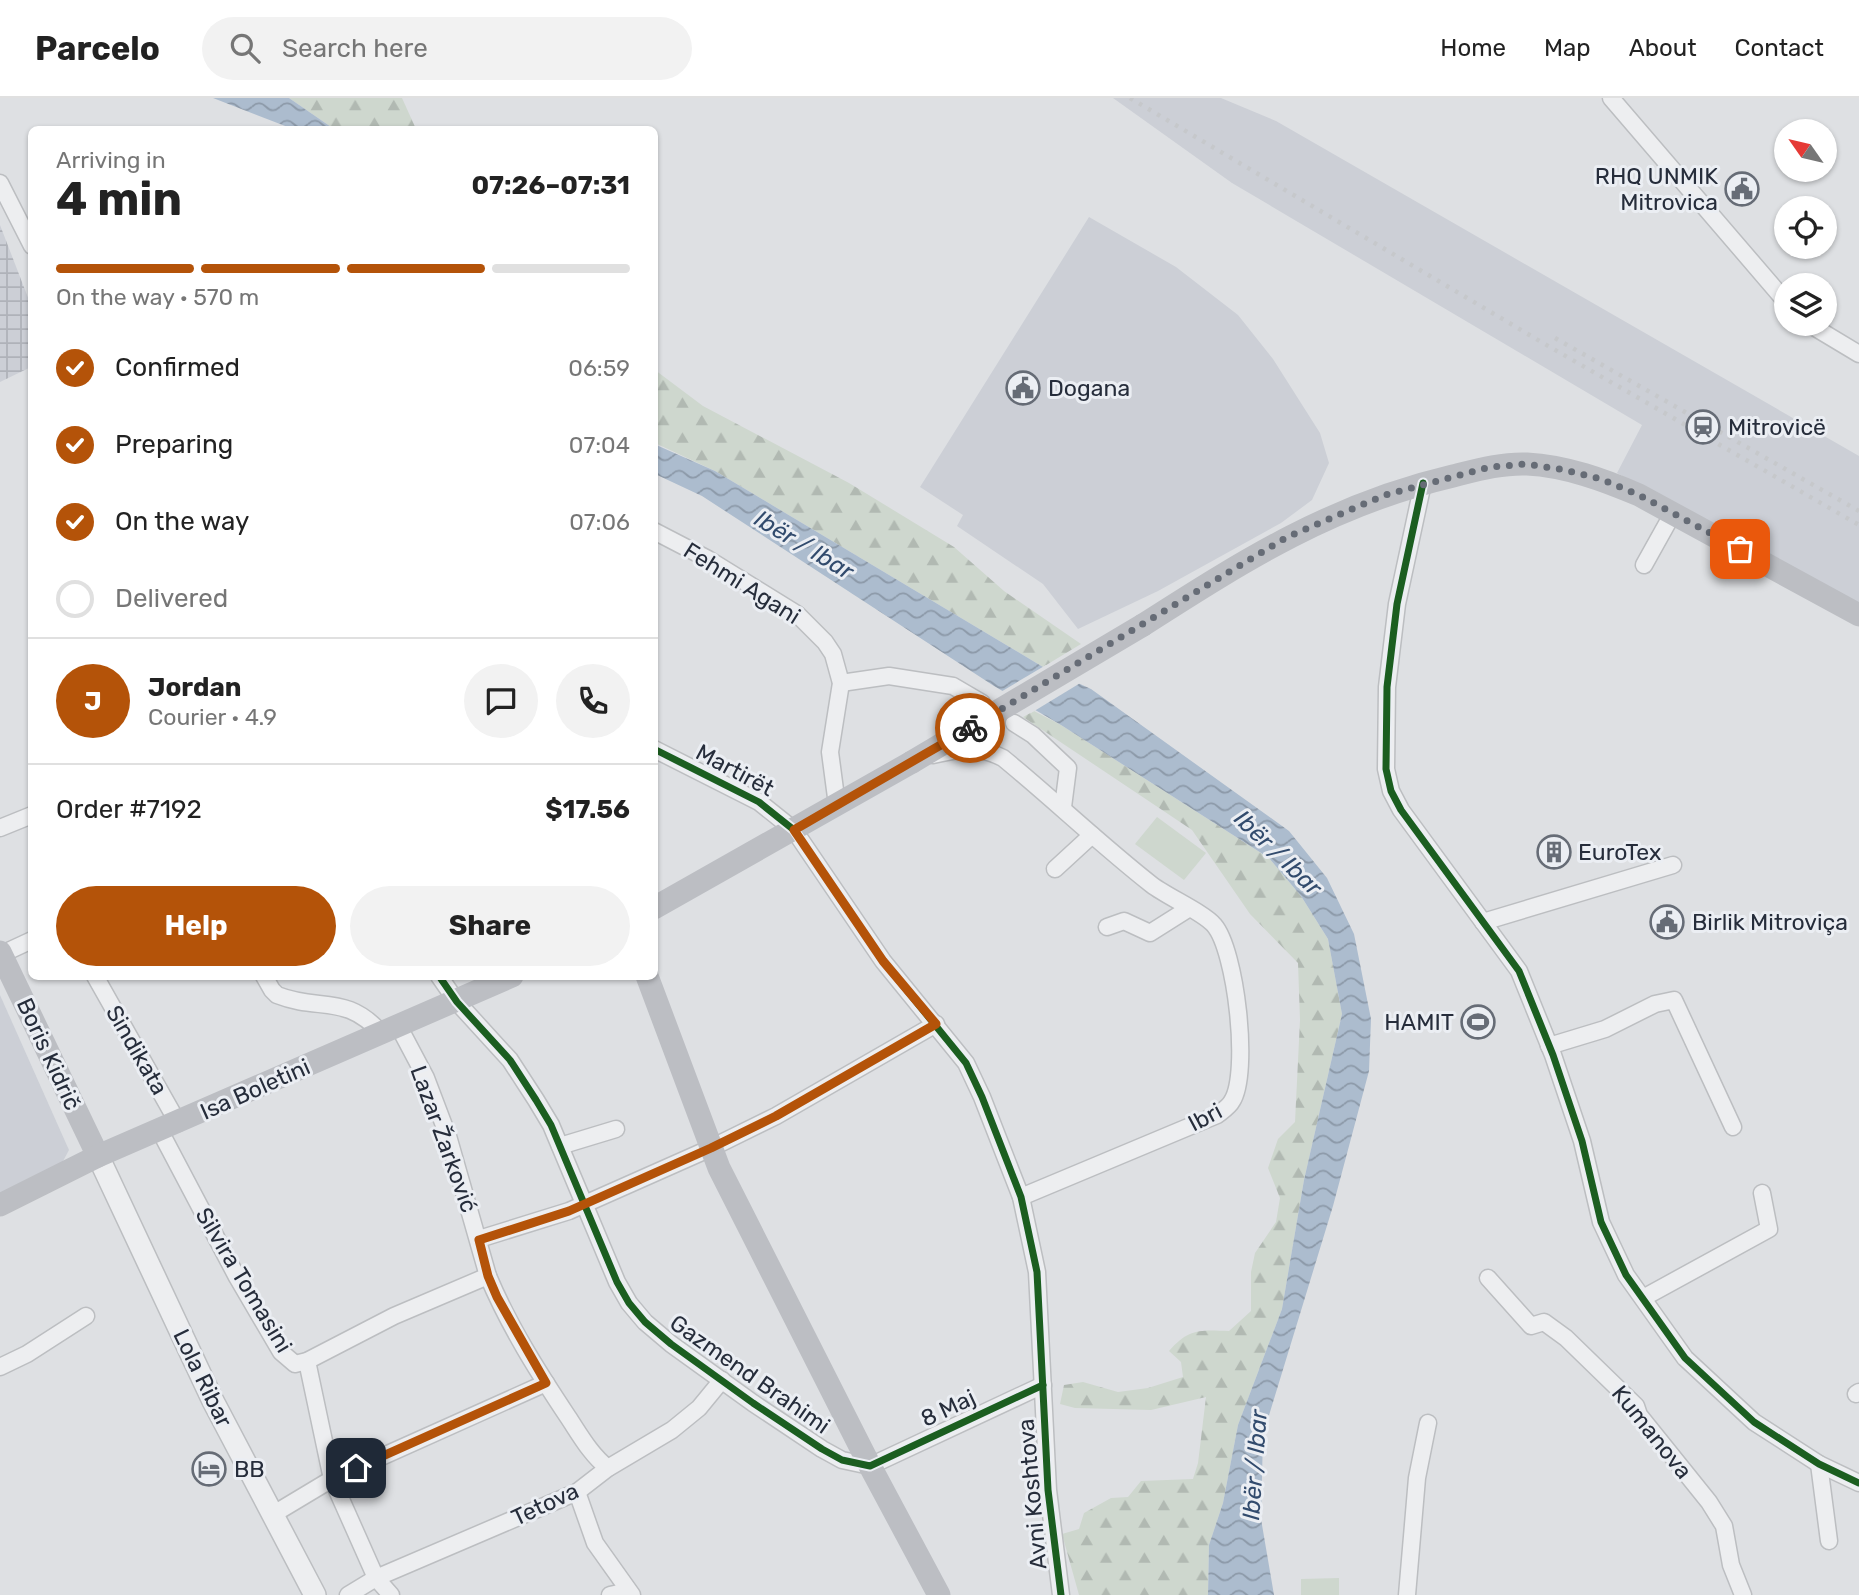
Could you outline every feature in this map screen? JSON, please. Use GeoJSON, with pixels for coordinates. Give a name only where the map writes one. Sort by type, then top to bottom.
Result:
{"type":"FeatureCollection","features":[{"type":"Feature","properties":{"kind":"main road"},"geometry":{"type":"LineString","coordinates":[[658,906],[912,762],[1287,537],[1346,509],[1423,483],[1490,467],[1526,464],[1601,479],[1673,513],[1859,615]]}},
{"type":"Feature","properties":{"kind":"main road","name":"Boris Kidrič"},"geometry":{"type":"LineString","coordinates":[[1,953],[98,1156]]}},
{"type":"Feature","properties":{"kind":"main road","name":"Isa Boletini"},"geometry":{"type":"LineString","coordinates":[[0,1205],[98,1156],[504,980]]}},
{"type":"Feature","properties":{"kind":"main road"},"geometry":{"type":"LineString","coordinates":[[648,980],[719,1168],[936,1594]]}},
{"type":"Feature","properties":{"kind":"street"},"geometry":{"type":"LineString","coordinates":[[1611,98],[1774,288]]}},
{"type":"Feature","properties":{"kind":"street"},"geometry":{"type":"LineString","coordinates":[[0,183],[28,238]]}},
{"type":"Feature","properties":{"kind":"street"},"geometry":{"type":"LineString","coordinates":[[1829,336],[1859,354]]}},
{"type":"Feature","properties":{"kind":"street"},"geometry":{"type":"LineString","coordinates":[[1423,483],[1391,640],[1384,732],[1385,769],[1391,791],[1401,810],[1519,971],[1582,1141],[1601,1222],[1626,1275],[1685,1357],[1755,1422],[1819,1464],[1859,1483]]}},
{"type":"Feature","properties":{"kind":"street"},"geometry":{"type":"LineString","coordinates":[[1644,565],[1673,513]]}},
{"type":"Feature","properties":{"kind":"street","name":"Fehmi Agani"},"geometry":{"type":"LineString","coordinates":[[658,533],[708,559],[797,614],[829,648],[841,682],[830,752],[837,805]]}},
{"type":"Feature","properties":{"kind":"street"},"geometry":{"type":"LineString","coordinates":[[841,682],[889,676],[953,686],[982,703]]}},
{"type":"Feature","properties":{"kind":"street"},"geometry":{"type":"LineString","coordinates":[[1014,723],[1033,735],[1068,768],[1063,807]]}},
{"type":"Feature","properties":{"kind":"street","name":"Ibri"},"geometry":{"type":"LineString","coordinates":[[912,762],[974,747],[1003,758],[1153,886],[1216,927],[1226,950],[1239,1017],[1237,1084],[1233,1100],[1217,1115],[1021,1197]]}},
{"type":"Feature","properties":{"kind":"street","name":"Martirët"},"geometry":{"type":"LineString","coordinates":[[658,751],[759,802],[794,830]]}},
{"type":"Feature","properties":{"kind":"street"},"geometry":{"type":"LineString","coordinates":[[0,828],[28,817]]}},
{"type":"Feature","properties":{"kind":"street","name":"Avni Koshtova"},"geometry":{"type":"LineString","coordinates":[[794,830],[883,961],[966,1063],[1021,1197],[1037,1272],[1048,1490],[1061,1595]]}},
{"type":"Feature","properties":{"kind":"street"},"geometry":{"type":"LineString","coordinates":[[1055,869],[1092,835]]}},
{"type":"Feature","properties":{"kind":"street"},"geometry":{"type":"LineString","coordinates":[[1483,922],[1673,865]]}},
{"type":"Feature","properties":{"kind":"street"},"geometry":{"type":"LineString","coordinates":[[1107,927],[1124,921],[1150,933],[1188,909]]}},
{"type":"Feature","properties":{"kind":"street"},"geometry":{"type":"LineString","coordinates":[[1,953],[28,942]]}},
{"type":"Feature","properties":{"kind":"street","name":"Sindikata"},"geometry":{"type":"LineString","coordinates":[[97,980],[169,1127]]}},
{"type":"Feature","properties":{"kind":"street"},"geometry":{"type":"LineString","coordinates":[[266,980],[277,995],[349,1009],[391,1031]]}},
{"type":"Feature","properties":{"kind":"street","name":"Gazmend Brahimi"},"geometry":{"type":"LineString","coordinates":[[442,980],[457,1002],[510,1060],[536,1100],[560,1146],[617,1282],[629,1303],[645,1322],[671,1345],[822,1448],[842,1460],[870,1466]]}},
{"type":"Feature","properties":{"kind":"street"},"geometry":{"type":"LineString","coordinates":[[1549,1046],[1605,1028],[1655,1004],[1674,1000],[1733,1128]]}},
{"type":"Feature","properties":{"kind":"street"},"geometry":{"type":"LineString","coordinates":[[479,1240],[584,1204],[711,1148],[776,1116],[936,1024]]}},
{"type":"Feature","properties":{"kind":"street","name":"Lazar Žarković"},"geometry":{"type":"LineString","coordinates":[[391,1031],[426,1078],[448,1136],[488,1276],[508,1320],[592,1453],[608,1468]]}},
{"type":"Feature","properties":{"kind":"street","name":"Silvira Tomasini"},"geometry":{"type":"LineString","coordinates":[[169,1127],[237,1277],[281,1352],[295,1364],[307,1361],[332,1479],[376,1578],[391,1595]]}},
{"type":"Feature","properties":{"kind":"street"},"geometry":{"type":"LineString","coordinates":[[560,1146],[616,1129]]}},
{"type":"Feature","properties":{"kind":"street","name":"Lola Ribar"},"geometry":{"type":"LineString","coordinates":[[98,1156],[213,1401],[315,1595]]}},
{"type":"Feature","properties":{"kind":"street"},"geometry":{"type":"LineString","coordinates":[[1643,1297],[1769,1228],[1762,1193]]}},
{"type":"Feature","properties":{"kind":"street"},"geometry":{"type":"LineString","coordinates":[[307,1361],[394,1316],[488,1276]]}},
{"type":"Feature","properties":{"kind":"street","name":"Kumanova"},"geometry":{"type":"LineString","coordinates":[[1488,1278],[1531,1326],[1544,1322],[1566,1338],[1636,1406],[1639,1415],[1709,1502],[1724,1526],[1731,1565],[1743,1595]]}},
{"type":"Feature","properties":{"kind":"street"},"geometry":{"type":"LineString","coordinates":[[0,1367],[27,1354],[86,1316]]}},
{"type":"Feature","properties":{"kind":"street","name":"Tetova"},"geometry":{"type":"LineString","coordinates":[[348,1595],[376,1578],[577,1492],[608,1468],[672,1430],[699,1408],[722,1381]]}},
{"type":"Feature","properties":{"kind":"street"},"geometry":{"type":"LineString","coordinates":[[272,1516],[332,1479],[546,1383]]}},
{"type":"Feature","properties":{"kind":"street","name":"8 Maj"},"geometry":{"type":"LineString","coordinates":[[870,1466],[1043,1385]]}},
{"type":"Feature","properties":{"kind":"street"},"geometry":{"type":"LineString","coordinates":[[1407,1595],[1417,1478],[1428,1423]]}},
{"type":"Feature","properties":{"kind":"street"},"geometry":{"type":"LineString","coordinates":[[1819,1464],[1829,1541]]}},
{"type":"Feature","properties":{"kind":"street"},"geometry":{"type":"LineString","coordinates":[[577,1492],[596,1543],[630,1593],[610,1595]]}},
{"type":"Feature","properties":{"kind":"shaded area"},"geometry":{"type":"Polygon","coordinates":[[[1113,98],[1221,98],[1276,121],[1859,456],[1859,608],[1617,473],[1642,425],[1232,183],[1113,98]]]}},
{"type":"Feature","properties":{"kind":"shaded area"},"geometry":{"type":"Polygon","coordinates":[[[1089,217],[1176,267],[1238,315],[1273,359],[1320,433],[1329,463],[1312,500],[1281,523],[1158,591],[1078,629],[1043,584],[957,526],[963,515],[920,487],[1089,217]]]}},
{"type":"Feature","properties":{"kind":"shaded area"},"geometry":{"type":"Polygon","coordinates":[[[0,225],[28,298],[28,368],[0,382],[0,225]]]}},
{"type":"Feature","properties":{"kind":"shaded area"},"geometry":{"type":"Polygon","coordinates":[[[0,995],[69,1150],[62,1163],[0,1193],[0,995]]]}},
{"type":"Feature","properties":{"kind":"green space"},"geometry":{"type":"Polygon","coordinates":[[[289,98],[402,98],[415,126],[330,126],[289,98]]]}},
{"type":"Feature","properties":{"kind":"green space"},"geometry":{"type":"Polygon","coordinates":[[[658,372],[703,406],[849,483],[954,547],[1004,591],[1081,644],[1043,667],[715,471],[658,444],[658,372]]]}},
{"type":"Feature","properties":{"kind":"green space"},"geometry":{"type":"Polygon","coordinates":[[[1034,711],[1061,725],[1269,858],[1301,896],[1328,939],[1342,1014],[1304,1180],[1282,1309],[1238,1425],[1223,1503],[1209,1545],[1208,1595],[1079,1595],[1062,1534],[1079,1529],[1084,1513],[1111,1498],[1128,1497],[1141,1481],[1193,1479],[1198,1463],[1206,1397],[1151,1410],[1075,1408],[1060,1404],[1064,1385],[1083,1382],[1118,1392],[1148,1388],[1183,1377],[1181,1362],[1169,1351],[1176,1343],[1196,1332],[1229,1331],[1251,1311],[1251,1272],[1255,1253],[1276,1222],[1280,1198],[1268,1168],[1278,1139],[1295,1122],[1300,1020],[1298,963],[1250,914],[1192,830],[1023,717],[1034,711]]]}},
{"type":"Feature","properties":{"kind":"green space"},"geometry":{"type":"Polygon","coordinates":[[[1157,817],[1206,853],[1184,880],[1135,844],[1157,817]]]}},
{"type":"Feature","properties":{"kind":"green space"},"geometry":{"type":"Polygon","coordinates":[[[1339,1578],[1339,1595],[1301,1595],[1301,1579],[1339,1578]]]}},
{"type":"Feature","properties":{"kind":"water"},"geometry":{"type":"Polygon","coordinates":[[[213,98],[289,98],[330,126],[285,126],[213,98]]]}},
{"type":"Feature","properties":{"kind":"water","name":"Ibër / Ibar"},"geometry":{"type":"Polygon","coordinates":[[[658,446],[715,471],[1043,667],[1091,689],[1289,831],[1327,878],[1354,934],[1371,1019],[1369,1071],[1333,1206],[1263,1435],[1261,1519],[1274,1595],[1208,1595],[1209,1545],[1223,1503],[1238,1425],[1282,1309],[1304,1180],[1342,1014],[1328,939],[1301,896],[1269,858],[1061,725],[994,686],[702,496],[658,475],[658,446]]]}},
{"type":"Feature","properties":{"kind":"pier"},"geometry":{"type":"Polygon","coordinates":[[[1046,665],[1082,682],[1031,713],[999,693],[1046,665]]]}},
{"type":"Feature","properties":{"kind":"railway"},"geometry":{"type":"LineString","coordinates":[[1130,98],[1543,343],[1859,525]]}},
{"type":"Feature","properties":{"kind":"railway"},"geometry":{"type":"LineString","coordinates":[[1555,338],[1859,511]]}},
{"type":"Feature","properties":{"kind":"cycle path"},"geometry":{"type":"LineString","coordinates":[[1423,483],[1397,604],[1387,687],[1386,769],[1391,791],[1401,810],[1519,971],[1553,1055],[1582,1141],[1601,1222],[1626,1275],[1685,1358],[1754,1422],[1819,1464],[1859,1483]]}},
{"type":"Feature","properties":{"kind":"cycle path"},"geometry":{"type":"LineString","coordinates":[[658,751],[759,802],[794,830],[883,961],[966,1063],[1021,1197],[1037,1272],[1048,1490],[1061,1595]]}},
{"type":"Feature","properties":{"kind":"cycle path"},"geometry":{"type":"LineString","coordinates":[[442,980],[457,1002],[510,1060],[551,1125],[617,1282],[629,1303],[645,1322],[671,1344],[753,1403],[842,1460],[870,1466],[1043,1385]]}},
{"type":"Feature","properties":{"kind":"way so far"},"geometry":{"type":"LineString","coordinates":[[970,728],[1287,537],[1346,509],[1385,495],[1490,467],[1526,464],[1601,479],[1639,495],[1740,549]]}},
{"type":"Feature","properties":{"kind":"place","name":"RHQ UNMIK Mitrovica"},"geometry":{"type":"Point","coordinates":[1742,189]}},
{"type":"Feature","properties":{"kind":"place","name":"Dogana"},"geometry":{"type":"Point","coordinates":[1023,388]}},
{"type":"Feature","properties":{"kind":"place","name":"Mitrovicë"},"geometry":{"type":"Point","coordinates":[1703,427]}},
{"type":"Feature","properties":{"kind":"place","name":"EuroTex"},"geometry":{"type":"Point","coordinates":[1554,852]}},
{"type":"Feature","properties":{"kind":"place","name":"Birlik Mitroviça"},"geometry":{"type":"Point","coordinates":[1667,922]}},
{"type":"Feature","properties":{"kind":"place","name":"HAMIT"},"geometry":{"type":"Point","coordinates":[1478,1022]}},
{"type":"Feature","properties":{"kind":"place","name":"BB"},"geometry":{"type":"Point","coordinates":[209,1469]}},
{"type":"Feature","properties":{"kind":"route"},"geometry":{"type":"LineString","coordinates":[[356,1468],[546,1383],[497,1297],[488,1276],[479,1240],[569,1211],[711,1148],[776,1116],[936,1024],[883,961],[794,830],[970,728]]}}]}
